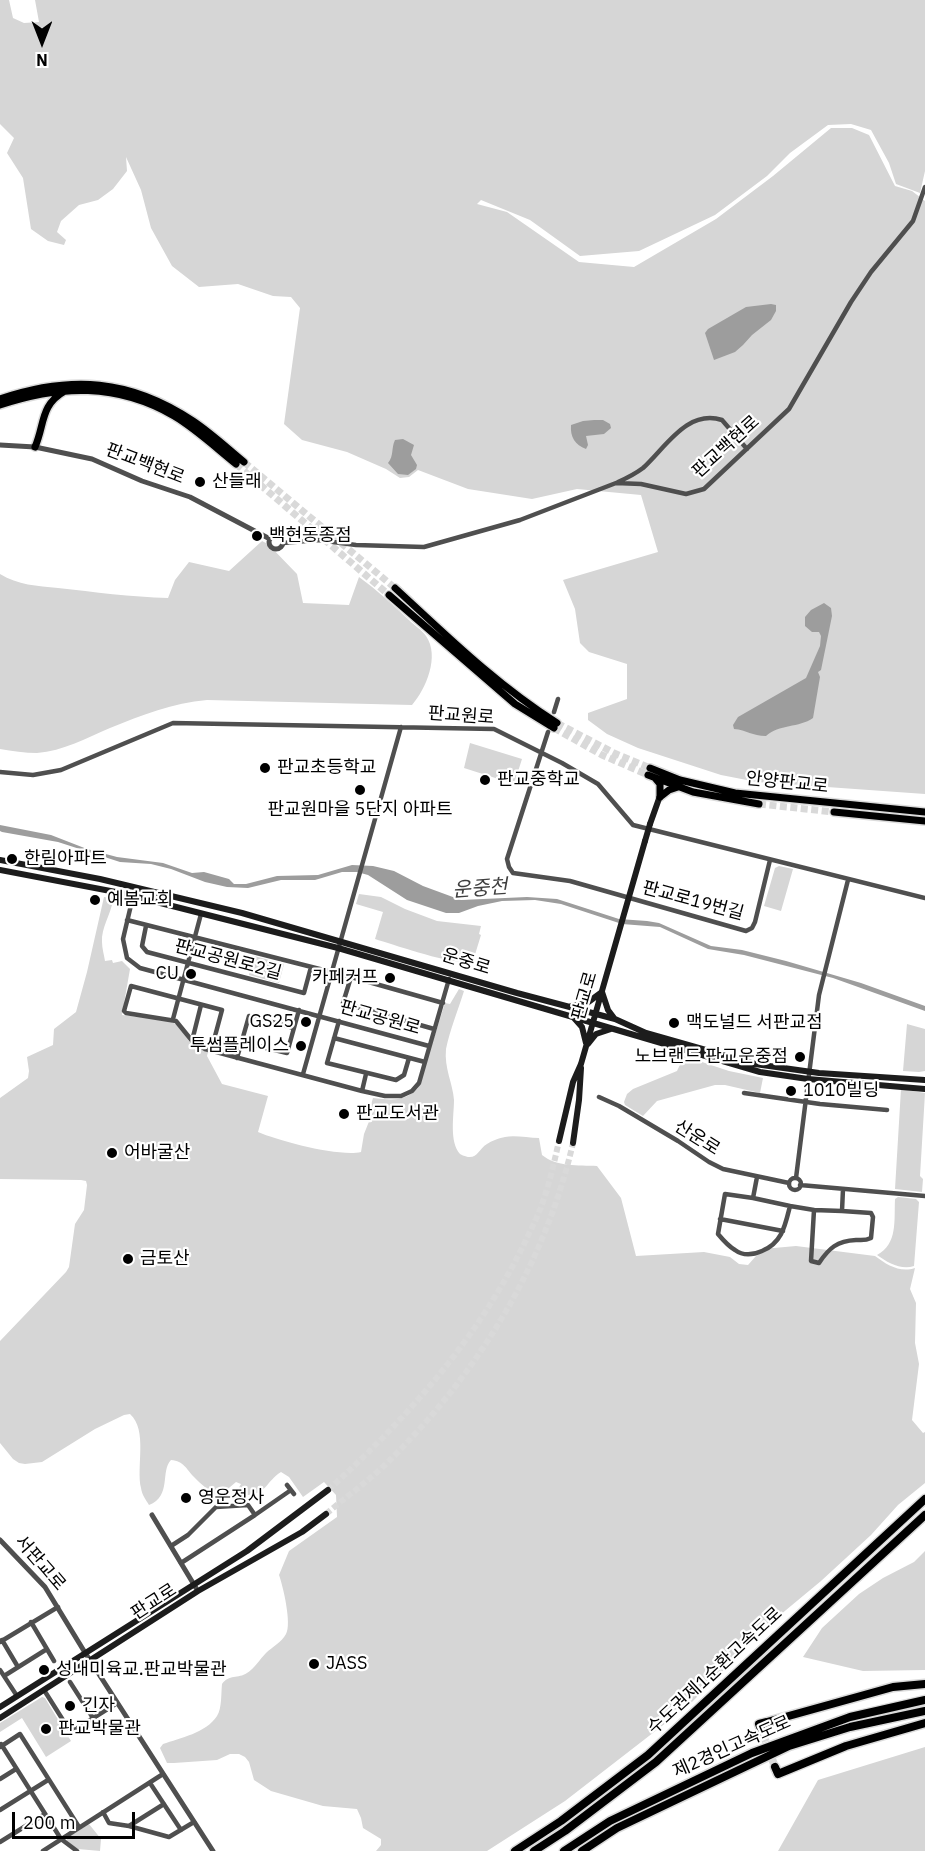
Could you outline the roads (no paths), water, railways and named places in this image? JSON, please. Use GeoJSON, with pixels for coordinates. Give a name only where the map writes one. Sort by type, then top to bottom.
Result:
{"type":"FeatureCollection","features":[{"type":"Feature","properties":{"kind":"highway","name":"수도권제1순환고속도로"},"geometry":{"type":"LineString","coordinates":[[515,1851],[561,1821],[648,1755],[925,1499]]}},
{"type":"Feature","properties":{"kind":"highway","name":"수도권제1순환고속도로"},"geometry":{"type":"LineString","coordinates":[[534,1851],[565,1831],[656,1762],[925,1515]]}},
{"type":"Feature","properties":{"kind":"highway"},"geometry":{"type":"LineString","coordinates":[[763,1734],[759,1724],[893,1687],[925,1684]]}},
{"type":"Feature","properties":{"kind":"highway","name":"제2경인고속도로"},"geometry":{"type":"LineString","coordinates":[[564,1851],[610,1821],[752,1753],[850,1717],[925,1700]]}},
{"type":"Feature","properties":{"kind":"highway","name":"제2경인고속도로"},"geometry":{"type":"LineString","coordinates":[[582,1851],[617,1828],[789,1746],[850,1727],[925,1711]]}},
{"type":"Feature","properties":{"kind":"highway"},"geometry":{"type":"LineString","coordinates":[[777,1771],[846,1746],[925,1723]]}},
{"type":"Feature","properties":{"kind":"main road"},"geometry":{"type":"LineString","coordinates":[[0,399],[27,389],[67,383],[109,385],[138,392],[179,411],[244,462]]}},
{"type":"Feature","properties":{"kind":"main road"},"geometry":{"type":"LineString","coordinates":[[0,405],[29,396],[68,390],[107,391],[154,406],[192,429],[236,464]]}},
{"type":"Feature","properties":{"kind":"main road"},"geometry":{"type":"LineString","coordinates":[[35,447],[43,426],[46,408],[51,400],[68,390]]}},
{"type":"Feature","properties":{"kind":"main road"},"geometry":{"type":"LineString","coordinates":[[396,588],[553,728]]}},
{"type":"Feature","properties":{"kind":"main road"},"geometry":{"type":"LineString","coordinates":[[389,595],[515,704],[553,728]]}},
{"type":"Feature","properties":{"kind":"main road","name":"안양판교로"},"geometry":{"type":"LineString","coordinates":[[660,797],[660,784],[650,773],[666,779],[735,793],[925,812]]}},
{"type":"Feature","properties":{"kind":"main road"},"geometry":{"type":"LineString","coordinates":[[629,897],[650,824],[666,779]]}},
{"type":"Feature","properties":{"kind":"main road","name":"안양판교로"},"geometry":{"type":"LineString","coordinates":[[666,779],[678,787],[709,796],[759,804]]}},
{"type":"Feature","properties":{"kind":"main road"},"geometry":{"type":"LineString","coordinates":[[660,797],[678,787]]}},
{"type":"Feature","properties":{"kind":"main road","name":"안양판교로"},"geometry":{"type":"LineString","coordinates":[[834,812],[925,821]]}},
{"type":"Feature","properties":{"kind":"main road","name":"운중로"},"geometry":{"type":"LineString","coordinates":[[0,860],[75,873],[242,913],[339,945],[615,1019],[646,1032],[730,1058],[809,1076],[925,1080]]}},
{"type":"Feature","properties":{"kind":"main road","name":"운중로"},"geometry":{"type":"LineString","coordinates":[[0,870],[133,896],[339,945]]}},
{"type":"Feature","properties":{"kind":"main road","name":"판교로"},"geometry":{"type":"LineString","coordinates":[[560,1141],[573,1082],[581,1064],[629,897]]}},
{"type":"Feature","properties":{"kind":"main road","name":"운중로"},"geometry":{"type":"LineString","coordinates":[[450,976],[568,1016],[760,1072],[925,1089]]}},
{"type":"Feature","properties":{"kind":"main road"},"geometry":{"type":"LineString","coordinates":[[569,1007],[587,1003],[602,992],[608,1010],[615,1019]]}},
{"type":"Feature","properties":{"kind":"main road"},"geometry":{"type":"LineString","coordinates":[[568,1016],[576,1019],[581,1026],[586,1047]]}},
{"type":"Feature","properties":{"kind":"main road"},"geometry":{"type":"LineString","coordinates":[[586,1047],[596,1035],[612,1029]]}},
{"type":"Feature","properties":{"kind":"main road","name":"판교로"},"geometry":{"type":"LineString","coordinates":[[573,1143],[581,1064]]}},
{"type":"Feature","properties":{"kind":"main road","name":"판교로"},"geometry":{"type":"LineString","coordinates":[[0,1718],[90,1661],[196,1588],[275,1532],[328,1490]]}},
{"type":"Feature","properties":{"kind":"main road","name":"판교로"},"geometry":{"type":"LineString","coordinates":[[0,1707],[196,1588],[293,1538],[326,1514]]}},
{"type":"Feature","properties":{"kind":"street","name":"판교백현로"},"geometry":{"type":"LineString","coordinates":[[283,543],[318,540],[357,546],[424,547],[520,520],[616,483],[641,484],[679,493],[698,492],[704,489],[789,410],[851,302],[871,272],[913,221],[925,187]]}},
{"type":"Feature","properties":{"kind":"street"},"geometry":{"type":"LineString","coordinates":[[616,483],[642,468],[684,427],[703,418],[722,420],[747,449]]}},
{"type":"Feature","properties":{"kind":"street","name":"판교백현로"},"geometry":{"type":"LineString","coordinates":[[0,445],[35,447],[92,459],[142,481],[177,492],[270,539]]}},
{"type":"Feature","properties":{"kind":"street"},"geometry":{"type":"LineString","coordinates":[[278,535],[282,537],[283,543],[281,547],[275,548],[270,544],[270,539],[278,535]]}},
{"type":"Feature","properties":{"kind":"street"},"geometry":{"type":"LineString","coordinates":[[555,712],[558,699]]}},
{"type":"Feature","properties":{"kind":"street","name":"판교원로"},"geometry":{"type":"LineString","coordinates":[[0,772],[33,775],[61,771],[173,723],[494,729],[598,784],[633,825],[925,898]]}},
{"type":"Feature","properties":{"kind":"street","name":"판교공원로"},"geometry":{"type":"LineString","coordinates":[[303,1074],[401,727]]}},
{"type":"Feature","properties":{"kind":"street"},"geometry":{"type":"LineString","coordinates":[[541,753],[553,728]]}},
{"type":"Feature","properties":{"kind":"street","name":"판교로19번길"},"geometry":{"type":"LineString","coordinates":[[541,753],[508,856],[509,867],[517,874],[570,881],[712,922],[749,930],[755,922],[770,860]]}},
{"type":"Feature","properties":{"kind":"street"},"geometry":{"type":"LineString","coordinates":[[801,1185],[796,1178],[820,992],[848,880]]}},
{"type":"Feature","properties":{"kind":"street","name":"판교공원로"},"geometry":{"type":"LineString","coordinates":[[135,888],[123,939],[127,958],[140,968],[183,981],[429,1046],[450,976]]}},
{"type":"Feature","properties":{"kind":"street"},"geometry":{"type":"LineString","coordinates":[[173,1019],[201,914]]}},
{"type":"Feature","properties":{"kind":"street","name":"판교공원로2길"},"geometry":{"type":"LineString","coordinates":[[128,920],[443,1003]]}},
{"type":"Feature","properties":{"kind":"street","name":"판교공원로2길"},"geometry":{"type":"LineString","coordinates":[[146,926],[142,946],[147,952],[304,993],[310,967]]}},
{"type":"Feature","properties":{"kind":"street"},"geometry":{"type":"LineString","coordinates":[[351,977],[343,1004],[434,1029]]}},
{"type":"Feature","properties":{"kind":"street"},"geometry":{"type":"LineString","coordinates":[[211,1051],[222,1010],[131,986],[124,1011],[126,1013],[173,1019],[179,1023],[192,1041],[211,1051],[303,1074],[362,1092],[390,1097],[405,1095],[417,1086],[429,1046]]}},
{"type":"Feature","properties":{"kind":"street"},"geometry":{"type":"LineString","coordinates":[[192,1041],[201,1005]]}},
{"type":"Feature","properties":{"kind":"street"},"geometry":{"type":"LineString","coordinates":[[242,1042],[287,1053],[299,1010]]}},
{"type":"Feature","properties":{"kind":"street"},"geometry":{"type":"LineString","coordinates":[[237,1058],[249,1016],[294,1028]]}},
{"type":"Feature","properties":{"kind":"street"},"geometry":{"type":"LineString","coordinates":[[339,1021],[327,1063],[392,1080],[399,1079],[405,1072],[408,1058]]}},
{"type":"Feature","properties":{"kind":"street"},"geometry":{"type":"LineString","coordinates":[[334,1038],[425,1062]]}},
{"type":"Feature","properties":{"kind":"street"},"geometry":{"type":"LineString","coordinates":[[362,1092],[366,1074]]}},
{"type":"Feature","properties":{"kind":"street"},"geometry":{"type":"LineString","coordinates":[[744,1093],[888,1110]]}},
{"type":"Feature","properties":{"kind":"street","name":"산운로"},"geometry":{"type":"LineString","coordinates":[[599,1097],[619,1106],[723,1169],[789,1183]]}},
{"type":"Feature","properties":{"kind":"street"},"geometry":{"type":"LineString","coordinates":[[753,1198],[757,1177]]}},
{"type":"Feature","properties":{"kind":"street"},"geometry":{"type":"LineString","coordinates":[[796,1178],[790,1180],[789,1183],[790,1188],[794,1190],[801,1185],[925,1196]]}},
{"type":"Feature","properties":{"kind":"street"},"geometry":{"type":"LineString","coordinates":[[842,1210],[843,1189]]}},
{"type":"Feature","properties":{"kind":"street"},"geometry":{"type":"LineString","coordinates":[[789,1206],[779,1240],[756,1254],[741,1253],[729,1246],[717,1234],[725,1194],[802,1208],[871,1213],[873,1216],[871,1238],[837,1243],[816,1264],[811,1261],[814,1209]]}},
{"type":"Feature","properties":{"kind":"street"},"geometry":{"type":"LineString","coordinates":[[720,1219],[783,1231]]}},
{"type":"Feature","properties":{"kind":"street"},"geometry":{"type":"LineString","coordinates":[[181,1563],[291,1490]]}},
{"type":"Feature","properties":{"kind":"street"},"geometry":{"type":"LineString","coordinates":[[171,1546],[188,1535],[213,1509],[219,1506],[248,1505],[255,1515]]}},
{"type":"Feature","properties":{"kind":"street"},"geometry":{"type":"LineString","coordinates":[[152,1515],[196,1588]]}},
{"type":"Feature","properties":{"kind":"street","name":"서판교로"},"geometry":{"type":"LineString","coordinates":[[1,1542],[36,1576],[90,1661]]}},
{"type":"Feature","properties":{"kind":"street","name":"서판교로"},"geometry":{"type":"LineString","coordinates":[[1,1641],[57,1607]]}},
{"type":"Feature","properties":{"kind":"street"},"geometry":{"type":"LineString","coordinates":[[31,1622],[54,1661]]}},
{"type":"Feature","properties":{"kind":"street"},"geometry":{"type":"LineString","coordinates":[[1,1641],[18,1667]]}},
{"type":"Feature","properties":{"kind":"street"},"geometry":{"type":"LineString","coordinates":[[4,1676],[47,1649]]}},
{"type":"Feature","properties":{"kind":"street"},"geometry":{"type":"LineString","coordinates":[[90,1661],[210,1850]]}},
{"type":"Feature","properties":{"kind":"street"},"geometry":{"type":"LineString","coordinates":[[0,1670],[17,1696]]}},
{"type":"Feature","properties":{"kind":"street"},"geometry":{"type":"LineString","coordinates":[[70,1682],[93,1718]]}},
{"type":"Feature","properties":{"kind":"street"},"geometry":{"type":"LineString","coordinates":[[44,1690],[70,1729],[76,1729],[117,1703]]}},
{"type":"Feature","properties":{"kind":"street"},"geometry":{"type":"LineString","coordinates":[[76,1851],[61,1839],[0,1745],[20,1734],[79,1827]]}},
{"type":"Feature","properties":{"kind":"street"},"geometry":{"type":"LineString","coordinates":[[0,1779],[16,1769]]}},
{"type":"Feature","properties":{"kind":"street"},"geometry":{"type":"LineString","coordinates":[[43,1851],[163,1774]]}},
{"type":"Feature","properties":{"kind":"street"},"geometry":{"type":"LineString","coordinates":[[0,1810],[48,1780]]}},
{"type":"Feature","properties":{"kind":"street"},"geometry":{"type":"LineString","coordinates":[[150,1783],[181,1830]]}},
{"type":"Feature","properties":{"kind":"street"},"geometry":{"type":"LineString","coordinates":[[129,1826],[164,1804]]}},
{"type":"Feature","properties":{"kind":"street"},"geometry":{"type":"LineString","coordinates":[[103,1812],[109,1822],[169,1837],[194,1822]]}},
{"type":"Feature","properties":{"kind":"street"},"geometry":{"type":"LineString","coordinates":[[0,1842],[45,1814]]}},
{"type":"Feature","properties":{"kind":"tunnel"},"geometry":{"type":"LineString","coordinates":[[244,462],[395,588]]}},
{"type":"Feature","properties":{"kind":"tunnel"},"geometry":{"type":"LineString","coordinates":[[236,464],[389,595]]}},
{"type":"Feature","properties":{"kind":"tunnel"},"geometry":{"type":"LineString","coordinates":[[557,723],[614,753],[650,768]]}},
{"type":"Feature","properties":{"kind":"tunnel"},"geometry":{"type":"LineString","coordinates":[[554,728],[602,755],[648,775]]}},
{"type":"Feature","properties":{"kind":"tunnel"},"geometry":{"type":"LineString","coordinates":[[759,804],[834,812]]}},
{"type":"Feature","properties":{"kind":"tunnel"},"geometry":{"type":"LineString","coordinates":[[328,1490],[413,1405],[464,1343],[487,1310],[508,1275],[538,1215],[549,1183],[559,1141]]}},
{"type":"Feature","properties":{"kind":"tunnel"},"geometry":{"type":"LineString","coordinates":[[326,1514],[389,1461],[421,1427],[479,1354],[504,1315],[545,1232],[561,1188],[573,1143]]}},
{"type":"Feature","properties":{"kind":"tunnel"},"geometry":{"type":"LineString","coordinates":[[763,1734],[775,1767]]}},
{"type":"Feature","properties":{"kind":"place","name":"산들래"},"geometry":{"type":"Point","coordinates":[200,482]}},
{"type":"Feature","properties":{"kind":"place","name":"백현동종점"},"geometry":{"type":"Point","coordinates":[257,536]}},
{"type":"Feature","properties":{"kind":"place","name":"판교초등학교"},"geometry":{"type":"Point","coordinates":[265,768]}},
{"type":"Feature","properties":{"kind":"place","name":"판교중학교"},"geometry":{"type":"Point","coordinates":[485,780]}},
{"type":"Feature","properties":{"kind":"place","name":"판교원마을 5단지 아파트"},"geometry":{"type":"Point","coordinates":[360,790]}},
{"type":"Feature","properties":{"kind":"place","name":"한림아파트"},"geometry":{"type":"Point","coordinates":[12,859]}},
{"type":"Feature","properties":{"kind":"place","name":"예봄교회"},"geometry":{"type":"Point","coordinates":[95,900]}},
{"type":"Feature","properties":{"kind":"place","name":"CU"},"geometry":{"type":"Point","coordinates":[191,974]}},
{"type":"Feature","properties":{"kind":"place","name":"카페커프"},"geometry":{"type":"Point","coordinates":[390,978]}},
{"type":"Feature","properties":{"kind":"place","name":"GS25"},"geometry":{"type":"Point","coordinates":[306,1022]}},
{"type":"Feature","properties":{"kind":"place","name":"맥도널드 서판교점"},"geometry":{"type":"Point","coordinates":[674,1023]}},
{"type":"Feature","properties":{"kind":"place","name":"투썸플레이스"},"geometry":{"type":"Point","coordinates":[301,1046]}},
{"type":"Feature","properties":{"kind":"place","name":"노브랜드 판교운중점"},"geometry":{"type":"Point","coordinates":[800,1057]}},
{"type":"Feature","properties":{"kind":"place","name":"1010빌딩"},"geometry":{"type":"Point","coordinates":[791,1091]}},
{"type":"Feature","properties":{"kind":"place","name":"판교도서관"},"geometry":{"type":"Point","coordinates":[344,1114]}},
{"type":"Feature","properties":{"kind":"place","name":"어바굴산"},"geometry":{"type":"Point","coordinates":[112,1153]}},
{"type":"Feature","properties":{"kind":"place","name":"금토산"},"geometry":{"type":"Point","coordinates":[128,1259]}},
{"type":"Feature","properties":{"kind":"place","name":"영운정사"},"geometry":{"type":"Point","coordinates":[186,1498]}},
{"type":"Feature","properties":{"kind":"place","name":"JASS"},"geometry":{"type":"Point","coordinates":[314,1664]}},
{"type":"Feature","properties":{"kind":"place","name":"성내미육교.판교박물관"},"geometry":{"type":"Point","coordinates":[44,1670]}},
{"type":"Feature","properties":{"kind":"place","name":"긴자"},"geometry":{"type":"Point","coordinates":[70,1706]}},
{"type":"Feature","properties":{"kind":"place","name":"판교박물관"},"geometry":{"type":"Point","coordinates":[46,1729]}},
{"type":"Feature","properties":{"kind":"water label","name":"운중천"},"geometry":{"type":"Point","coordinates":[480,889]}}]}
